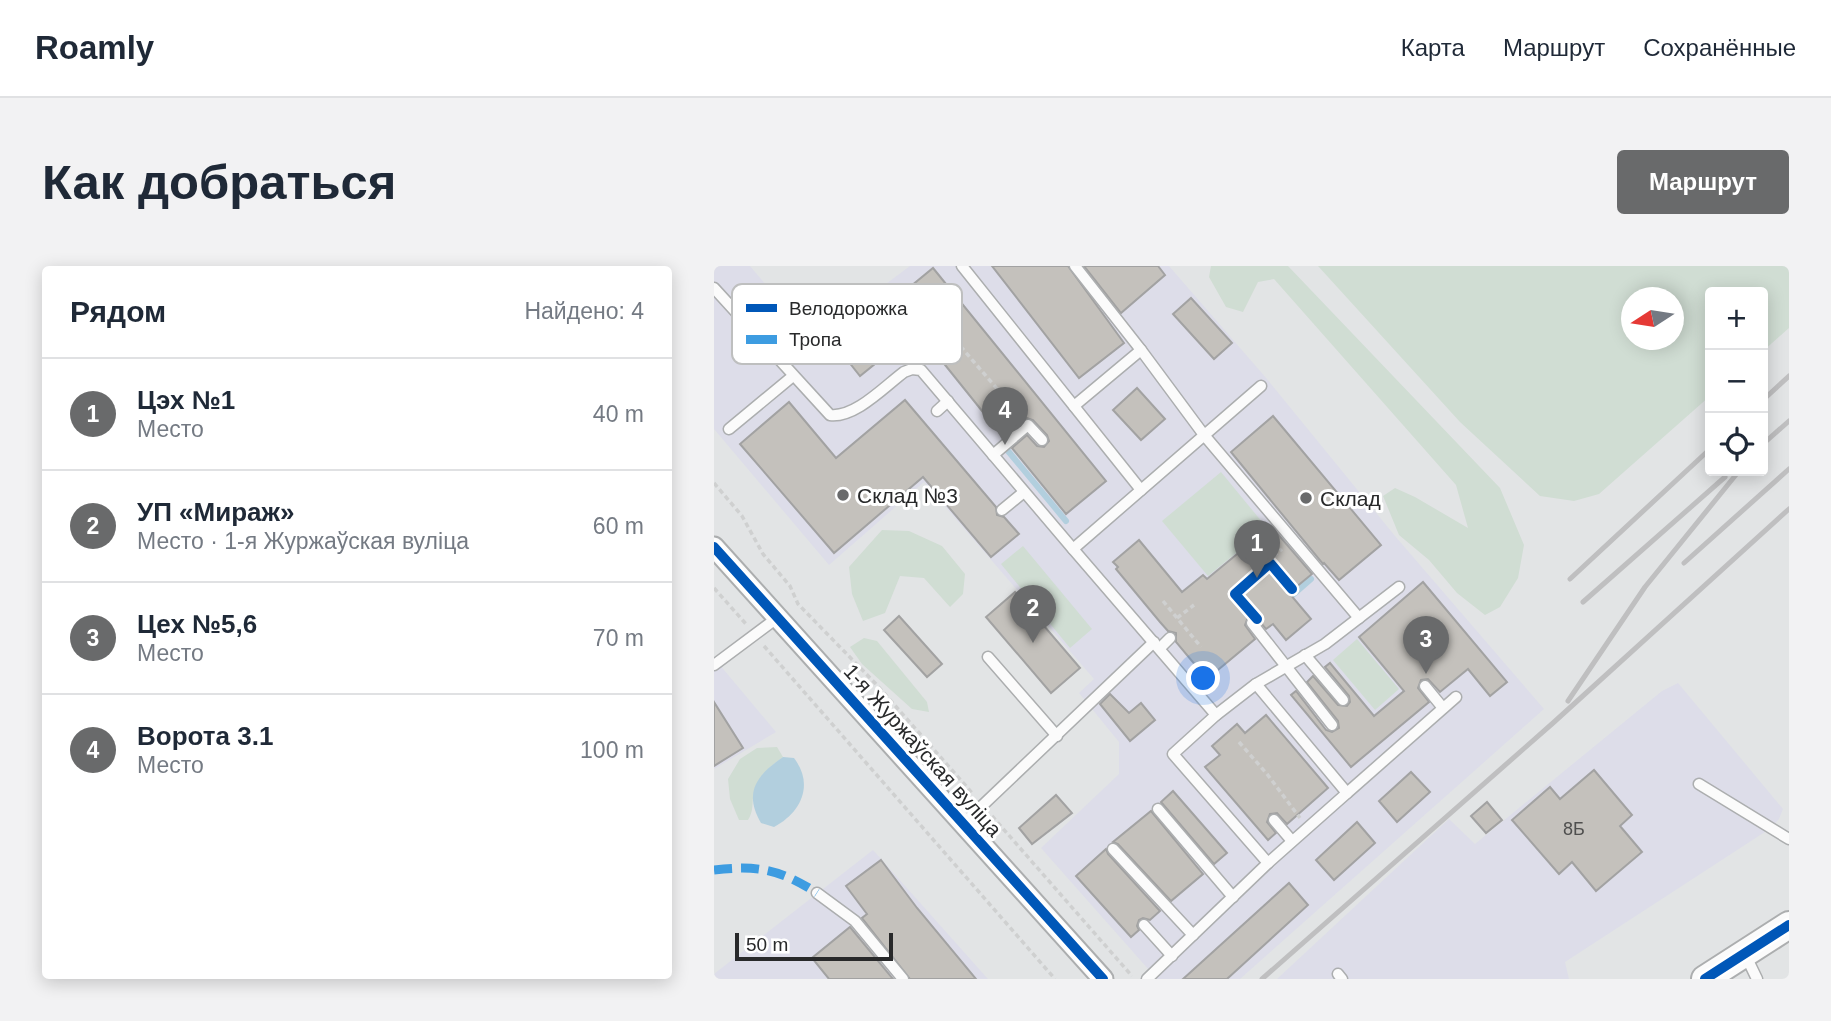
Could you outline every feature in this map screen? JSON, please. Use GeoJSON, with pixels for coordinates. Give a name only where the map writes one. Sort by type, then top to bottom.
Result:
{"type":"FeatureCollection","features":[{"type":"Feature","properties":{"kind":"street","name":"1-я Журжаўская вуліца"},"geometry":{"type":"LineString","coordinates":[[714,547],[1103,979]]}},
{"type":"Feature","properties":{"kind":"street"},"geometry":{"type":"LineString","coordinates":[[1705,979],[1789,925]]}},
{"type":"Feature","properties":{"kind":"lane"},"geometry":{"type":"LineString","coordinates":[[962,266],[1141,490]]}},
{"type":"Feature","properties":{"kind":"lane"},"geometry":{"type":"LineString","coordinates":[[1074,266],[1204,435],[1359,618]]}},
{"type":"Feature","properties":{"kind":"lane"},"geometry":{"type":"LineString","coordinates":[[714,288],[732,308]]}},
{"type":"Feature","properties":{"kind":"lane"},"geometry":{"type":"LineString","coordinates":[[1074,406],[1141,350]]}},
{"type":"Feature","properties":{"kind":"lane"},"geometry":{"type":"LineString","coordinates":[[782,364],[822,408],[834,415],[852,411],[912,369],[923,373],[1216,715]]}},
{"type":"Feature","properties":{"kind":"lane"},"geometry":{"type":"LineString","coordinates":[[729,429],[793,376]]}},
{"type":"Feature","properties":{"kind":"lane"},"geometry":{"type":"LineString","coordinates":[[1073,549],[1261,386]]}},
{"type":"Feature","properties":{"kind":"lane"},"geometry":{"type":"LineString","coordinates":[[937,411],[948,401]]}},
{"type":"Feature","properties":{"kind":"lane"},"geometry":{"type":"LineString","coordinates":[[993,455],[1028,425],[1042,440]]}},
{"type":"Feature","properties":{"kind":"lane"},"geometry":{"type":"LineString","coordinates":[[1002,510],[1024,492]]}},
{"type":"Feature","properties":{"kind":"lane"},"geometry":{"type":"LineString","coordinates":[[1268,863],[1173,754],[1256,684],[1325,644],[1399,587]]}},
{"type":"Feature","properties":{"kind":"lane"},"geometry":{"type":"LineString","coordinates":[[714,666],[777,618]]}},
{"type":"Feature","properties":{"kind":"lane"},"geometry":{"type":"LineString","coordinates":[[1252,623],[1332,724]]}},
{"type":"Feature","properties":{"kind":"lane"},"geometry":{"type":"LineString","coordinates":[[964,823],[1157,645],[1170,638]]}},
{"type":"Feature","properties":{"kind":"lane"},"geometry":{"type":"LineString","coordinates":[[1305,655],[1343,700]]}},
{"type":"Feature","properties":{"kind":"lane"},"geometry":{"type":"LineString","coordinates":[[988,657],[1056,736]]}},
{"type":"Feature","properties":{"kind":"lane"},"geometry":{"type":"LineString","coordinates":[[1256,684],[1347,793]]}},
{"type":"Feature","properties":{"kind":"lane"},"geometry":{"type":"LineString","coordinates":[[1425,686],[1443,708]]}},
{"type":"Feature","properties":{"kind":"lane"},"geometry":{"type":"LineString","coordinates":[[1147,979],[1292,841],[1456,697]]}},
{"type":"Feature","properties":{"kind":"lane"},"geometry":{"type":"LineString","coordinates":[[1699,784],[1789,839]]}},
{"type":"Feature","properties":{"kind":"lane"},"geometry":{"type":"LineString","coordinates":[[1158,809],[1233,897]]}},
{"type":"Feature","properties":{"kind":"lane"},"geometry":{"type":"LineString","coordinates":[[1274,820],[1292,841]]}},
{"type":"Feature","properties":{"kind":"lane"},"geometry":{"type":"LineString","coordinates":[[1113,849],[1193,936]]}},
{"type":"Feature","properties":{"kind":"lane"},"geometry":{"type":"LineString","coordinates":[[817,892],[855,921],[903,979]]}},
{"type":"Feature","properties":{"kind":"lane"},"geometry":{"type":"LineString","coordinates":[[1144,925],[1172,956]]}},
{"type":"Feature","properties":{"kind":"lane"},"geometry":{"type":"LineString","coordinates":[[1745,954],[1757,979]]}},
{"type":"Feature","properties":{"kind":"path"},"geometry":{"type":"LineString","coordinates":[[962,348],[1028,425]]}},
{"type":"Feature","properties":{"kind":"path"},"geometry":{"type":"LineString","coordinates":[[714,483],[743,516],[763,554],[790,586],[798,604],[876,684],[1135,979]]}},
{"type":"Feature","properties":{"kind":"path"},"geometry":{"type":"LineString","coordinates":[[1224,579],[1230,587],[1281,546]]}},
{"type":"Feature","properties":{"kind":"path"},"geometry":{"type":"LineString","coordinates":[[1252,623],[1224,593],[1281,546]]}},
{"type":"Feature","properties":{"kind":"path"},"geometry":{"type":"LineString","coordinates":[[1241,600],[1235,594],[1270,564],[1277,572]]}},
{"type":"Feature","properties":{"kind":"path"},"geometry":{"type":"LineString","coordinates":[[714,588],[1055,979]]}},
{"type":"Feature","properties":{"kind":"path"},"geometry":{"type":"LineString","coordinates":[[1163,601],[1201,647]]}},
{"type":"Feature","properties":{"kind":"path"},"geometry":{"type":"LineString","coordinates":[[1177,618],[1196,601]]}},
{"type":"Feature","properties":{"kind":"path"},"geometry":{"type":"LineString","coordinates":[[1239,743],[1308,827]]}},
{"type":"Feature","properties":{"kind":"shaded area"},"geometry":{"type":"Polygon","coordinates":[[[714,266],[750,266],[765,284],[732,284],[732,364],[962,364],[962,284],[886,284],[910,266],[1169,266],[1544,709],[1240,979],[1157,979],[1041,848],[1119,774],[1119,742],[1079,693],[1094,679],[924,482],[829,565],[714,429],[714,266]]]}},
{"type":"Feature","properties":{"kind":"shaded area"},"geometry":{"type":"Polygon","coordinates":[[[1211,266],[1288,266],[1500,488],[1524,545],[1518,578],[1500,607],[1485,615],[1457,593],[1429,560],[1399,535],[1383,496],[1395,488],[1468,528],[1456,485],[1274,279],[1258,282],[1243,312],[1226,307],[1209,277],[1211,266]]]}},
{"type":"Feature","properties":{"kind":"shaded area"},"geometry":{"type":"Polygon","coordinates":[[[1318,266],[1789,266],[1789,328],[1768,347],[1768,287],[1705,287],[1705,400],[1599,494],[1574,501],[1540,496],[1460,422],[1318,266]]]}},
{"type":"Feature","properties":{"kind":"shaded area"},"geometry":{"type":"Polygon","coordinates":[[[1221,472],[1267,528],[1208,576],[1162,521],[1221,472]]]}},
{"type":"Feature","properties":{"kind":"shaded area"},"geometry":{"type":"Polygon","coordinates":[[[882,530],[909,531],[942,546],[965,574],[963,594],[950,607],[924,578],[900,576],[885,613],[863,621],[852,594],[849,567],[882,530]]]}},
{"type":"Feature","properties":{"kind":"shaded area"},"geometry":{"type":"Polygon","coordinates":[[[1023,546],[1092,629],[1070,648],[1001,564],[1023,546]]]}},
{"type":"Feature","properties":{"kind":"shaded area"},"geometry":{"type":"Polygon","coordinates":[[[864,638],[877,641],[927,702],[929,712],[912,709],[862,664],[850,647],[864,638]]]}},
{"type":"Feature","properties":{"kind":"shaded area"},"geometry":{"type":"Polygon","coordinates":[[[1357,639],[1399,689],[1375,710],[1333,660],[1357,639]]]}},
{"type":"Feature","properties":{"kind":"shaded area"},"geometry":{"type":"Polygon","coordinates":[[[714,658],[776,732],[714,769],[714,658]]]}},
{"type":"Feature","properties":{"kind":"shaded area"},"geometry":{"type":"Polygon","coordinates":[[[1678,683],[1783,809],[1771,828],[1565,962],[1569,979],[1277,979],[1449,819],[1475,844],[1662,691],[1678,683]]]}},
{"type":"Feature","properties":{"kind":"shaded area"},"geometry":{"type":"Polygon","coordinates":[[[777,747],[783,757],[760,779],[754,791],[752,812],[748,820],[739,820],[730,799],[728,779],[740,759],[757,748],[777,747]]]}},
{"type":"Feature","properties":{"kind":"shaded area"},"geometry":{"type":"Polygon","coordinates":[[[873,850],[988,979],[714,979],[714,974],[873,850]]]}},
{"type":"Feature","properties":{"kind":"water"},"geometry":{"type":"Polygon","coordinates":[[[783,757],[794,758],[800,768],[804,787],[802,797],[792,814],[774,827],[761,823],[753,802],[753,793],[760,778],[783,757]]]}},
{"type":"Feature","properties":{"kind":"building"},"geometry":{"type":"Polygon","coordinates":[[[992,266],[1068,266],[1124,343],[1079,378],[992,266]]]}},
{"type":"Feature","properties":{"kind":"building"},"geometry":{"type":"Polygon","coordinates":[[[1084,266],[1158,266],[1165,275],[1121,313],[1084,266]]]}},
{"type":"Feature","properties":{"kind":"building"},"geometry":{"type":"Polygon","coordinates":[[[933,268],[946,284],[914,284],[933,268]]]}},
{"type":"Feature","properties":{"kind":"building"},"geometry":{"type":"Polygon","coordinates":[[[1191,298],[1232,343],[1214,359],[1173,314],[1191,298]]]}},
{"type":"Feature","properties":{"kind":"building"},"geometry":{"type":"Polygon","coordinates":[[[962,304],[1106,481],[1066,514],[1012,448],[1027,435],[1037,446],[1044,447],[1049,441],[1047,435],[1033,420],[1027,418],[1003,437],[944,364],[962,364],[962,304]]]}},
{"type":"Feature","properties":{"kind":"building"},"geometry":{"type":"Polygon","coordinates":[[[850,364],[875,364],[860,376],[850,364]]]}},
{"type":"Feature","properties":{"kind":"building"},"geometry":{"type":"Polygon","coordinates":[[[1137,388],[1165,419],[1141,440],[1113,410],[1137,388]]]}},
{"type":"Feature","properties":{"kind":"building","name":"Склад №3"},"geometry":{"type":"Polygon","coordinates":[[[905,400],[996,507],[997,515],[1004,517],[1019,534],[991,557],[923,477],[834,553],[740,444],[789,402],[836,458],[905,400]]]}},
{"type":"Feature","properties":{"kind":"building","name":"Склад"},"geometry":{"type":"Polygon","coordinates":[[[1273,416],[1381,545],[1339,580],[1231,452],[1273,416]]]}},
{"type":"Feature","properties":{"kind":"building"},"geometry":{"type":"Polygon","coordinates":[[[1271,526],[1312,574],[1289,593],[1311,619],[1286,640],[1273,624],[1266,629],[1255,616],[1248,617],[1245,625],[1255,639],[1207,679],[1176,642],[1176,633],[1168,631],[1160,622],[1113,562],[1139,540],[1182,592],[1203,575],[1207,579],[1271,526]]]}},
{"type":"Feature","properties":{"kind":"building"},"geometry":{"type":"Polygon","coordinates":[[[1423,582],[1507,682],[1490,696],[1468,669],[1440,692],[1428,679],[1421,680],[1418,688],[1429,702],[1351,767],[1291,695],[1296,691],[1326,730],[1332,732],[1339,728],[1338,721],[1307,682],[1313,676],[1338,705],[1347,706],[1350,702],[1349,696],[1325,667],[1330,663],[1374,716],[1404,691],[1359,637],[1423,582]]]}},
{"type":"Feature","properties":{"kind":"building"},"geometry":{"type":"Polygon","coordinates":[[[1015,592],[1080,668],[1051,693],[986,617],[1015,592]]]}},
{"type":"Feature","properties":{"kind":"building"},"geometry":{"type":"Polygon","coordinates":[[[899,616],[942,664],[927,677],[884,630],[899,616]]]}},
{"type":"Feature","properties":{"kind":"building"},"geometry":{"type":"Polygon","coordinates":[[[1110,694],[1129,713],[1141,703],[1155,720],[1130,741],[1100,704],[1110,694]]]}},
{"type":"Feature","properties":{"kind":"building"},"geometry":{"type":"Polygon","coordinates":[[[714,702],[743,748],[714,766],[714,702]]]}},
{"type":"Feature","properties":{"kind":"building"},"geometry":{"type":"Polygon","coordinates":[[[1266,715],[1328,788],[1287,824],[1277,813],[1270,814],[1267,822],[1276,833],[1268,840],[1205,767],[1220,755],[1212,746],[1237,724],[1245,733],[1266,715]]]}},
{"type":"Feature","properties":{"kind":"building"},"geometry":{"type":"Polygon","coordinates":[[[1594,770],[1632,815],[1620,826],[1642,852],[1596,891],[1572,862],[1559,874],[1512,820],[1550,787],[1560,799],[1594,770]]]}},
{"type":"Feature","properties":{"kind":"building"},"geometry":{"type":"Polygon","coordinates":[[[1411,772],[1430,792],[1397,822],[1379,801],[1411,772]]]}},
{"type":"Feature","properties":{"kind":"building"},"geometry":{"type":"Polygon","coordinates":[[[1173,791],[1227,853],[1214,864],[1161,802],[1173,791]]]}},
{"type":"Feature","properties":{"kind":"building"},"geometry":{"type":"Polygon","coordinates":[[[1056,795],[1072,813],[1032,844],[1019,828],[1056,795]]]}},
{"type":"Feature","properties":{"kind":"building"},"geometry":{"type":"Polygon","coordinates":[[[1487,802],[1502,820],[1486,833],[1471,816],[1487,802]]]}},
{"type":"Feature","properties":{"kind":"building"},"geometry":{"type":"Polygon","coordinates":[[[1151,811],[1203,874],[1171,901],[1118,844],[1113,842],[1151,811]]]}},
{"type":"Feature","properties":{"kind":"building"},"geometry":{"type":"Polygon","coordinates":[[[1357,822],[1375,843],[1334,880],[1316,860],[1357,822]]]}},
{"type":"Feature","properties":{"kind":"building"},"geometry":{"type":"Polygon","coordinates":[[[1106,849],[1160,911],[1150,920],[1139,920],[1139,930],[1131,937],[1076,876],[1106,849]]]}},
{"type":"Feature","properties":{"kind":"building"},"geometry":{"type":"Polygon","coordinates":[[[881,860],[976,979],[910,979],[862,918],[867,914],[846,886],[881,860]]]}},
{"type":"Feature","properties":{"kind":"building"},"geometry":{"type":"Polygon","coordinates":[[[1289,883],[1308,905],[1227,979],[1183,979],[1289,883]]]}},
{"type":"Feature","properties":{"kind":"building"},"geometry":{"type":"Polygon","coordinates":[[[850,927],[893,979],[829,979],[812,958],[850,927]]]}},
{"type":"Feature","properties":{"kind":"waterway"},"geometry":{"type":"LineString","coordinates":[[1008,451],[1066,521]]}},
{"type":"Feature","properties":{"kind":"waterway"},"geometry":{"type":"LineString","coordinates":[[1287,600],[1311,579]]}},
{"type":"Feature","properties":{"kind":"railway"},"geometry":{"type":"LineString","coordinates":[[1768,395],[1789,376]]}},
{"type":"Feature","properties":{"kind":"railway"},"geometry":{"type":"LineString","coordinates":[[1768,440],[1789,421]]}},
{"type":"Feature","properties":{"kind":"railway"},"geometry":{"type":"LineString","coordinates":[[1570,579],[1705,454]]}},
{"type":"Feature","properties":{"kind":"railway"},"geometry":{"type":"LineString","coordinates":[[1684,563],[1789,469]]}},
{"type":"Feature","properties":{"kind":"railway"},"geometry":{"type":"LineString","coordinates":[[1568,701],[1645,587],[1735,476]]}},
{"type":"Feature","properties":{"kind":"railway"},"geometry":{"type":"LineString","coordinates":[[1583,602],[1725,477]]}},
{"type":"Feature","properties":{"kind":"railway"},"geometry":{"type":"LineString","coordinates":[[1262,979],[1553,723],[1789,509]]}},
{"type":"Feature","properties":{"kind":"marked path"},"geometry":{"type":"LineString","coordinates":[[714,870],[743,868],[768,871],[791,879],[817,893]]}},
{"type":"Feature","properties":{"kind":"cycle path"},"geometry":{"type":"LineString","coordinates":[[714,547],[1103,979]]}},
{"type":"Feature","properties":{"kind":"cycle path"},"geometry":{"type":"LineString","coordinates":[[1257,619],[1235,594],[1270,563],[1292,589]]}},
{"type":"Feature","properties":{"kind":"cycle path"},"geometry":{"type":"LineString","coordinates":[[1705,979],[1789,925]]}},
{"type":"Feature","properties":{"kind":"place","name":"Ворота 3.1"},"geometry":{"type":"Point","coordinates":[1005,445]}},
{"type":"Feature","properties":{"kind":"place","name":"Склад №3"},"geometry":{"type":"Point","coordinates":[843,495]}},
{"type":"Feature","properties":{"kind":"place","name":"Склад"},"geometry":{"type":"Point","coordinates":[1306,498]}},
{"type":"Feature","properties":{"kind":"place","name":"Цэх №1"},"geometry":{"type":"Point","coordinates":[1257,578]}},
{"type":"Feature","properties":{"kind":"place","name":"УП «Мираж»"},"geometry":{"type":"Point","coordinates":[1033,643]}},
{"type":"Feature","properties":{"kind":"place","name":"Цех №5,6"},"geometry":{"type":"Point","coordinates":[1426,674]}}]}
